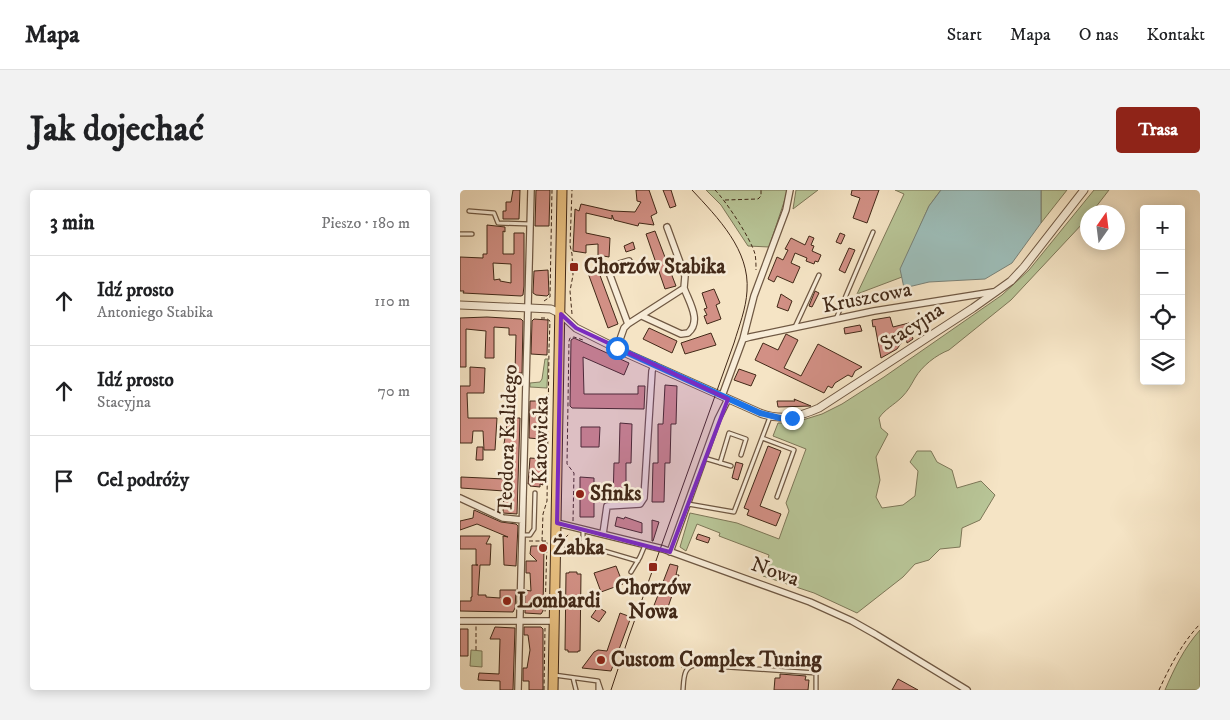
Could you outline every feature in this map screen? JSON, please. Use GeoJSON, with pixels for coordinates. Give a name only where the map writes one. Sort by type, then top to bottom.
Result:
{"type":"FeatureCollection","features":[{"type":"Feature","properties":{"kind":"main road","name":"Katowicka"},"geometry":{"type":"LineString","coordinates":[[554,690],[562,190]]}},
{"type":"Feature","properties":{"kind":"street","name":"Teodora Kalidego"},"geometry":{"type":"LineString","coordinates":[[518,690],[531,190]]}},
{"type":"Feature","properties":{"kind":"street"},"geometry":{"type":"LineString","coordinates":[[670,552],[725,398],[754,296],[786,210],[790,190]]}},
{"type":"Feature","properties":{"kind":"street","name":"Stacyjna"},"geometry":{"type":"LineString","coordinates":[[561,314],[576,328],[725,398],[770,416],[792,418],[819,408],[997,292],[1024,267],[1084,190]]}},
{"type":"Feature","properties":{"kind":"street"},"geometry":{"type":"LineString","coordinates":[[642,316],[681,334],[688,333],[693,328],[695,319],[684,288],[685,276],[667,227]]}},
{"type":"Feature","properties":{"kind":"street"},"geometry":{"type":"LineString","coordinates":[[628,261],[609,267],[608,270],[628,324]]}},
{"type":"Feature","properties":{"kind":"street"},"geometry":{"type":"LineString","coordinates":[[617,348],[624,328],[628,324],[684,288]]}},
{"type":"Feature","properties":{"kind":"street","name":"Kruszcowa"},"geometry":{"type":"LineString","coordinates":[[743,339],[874,311],[997,292]]}},
{"type":"Feature","properties":{"kind":"street"},"geometry":{"type":"LineString","coordinates":[[460,305],[551,309],[561,314]]}},
{"type":"Feature","properties":{"kind":"street"},"geometry":{"type":"LineString","coordinates":[[603,534],[606,506],[640,504],[644,498],[652,372],[654,366]]}},
{"type":"Feature","properties":{"kind":"street"},"geometry":{"type":"LineString","coordinates":[[460,498],[504,518],[522,520]]}},
{"type":"Feature","properties":{"kind":"street","name":"Nowa"},"geometry":{"type":"LineString","coordinates":[[557,523],[646,544],[810,602],[852,620],[967,690]]}},
{"type":"Feature","properties":{"kind":"street"},"geometry":{"type":"LineString","coordinates":[[460,621],[555,621]]}},
{"type":"Feature","properties":{"kind":"lane"},"geometry":{"type":"LineString","coordinates":[[469,211],[494,213],[498,223],[530,224]]}},
{"type":"Feature","properties":{"kind":"lane"},"geometry":{"type":"LineString","coordinates":[[836,320],[873,232]]}},
{"type":"Feature","properties":{"kind":"lane"},"geometry":{"type":"LineString","coordinates":[[460,234],[472,234]]}},
{"type":"Feature","properties":{"kind":"lane"},"geometry":{"type":"LineString","coordinates":[[795,328],[819,274]]}},
{"type":"Feature","properties":{"kind":"lane"},"geometry":{"type":"LineString","coordinates":[[688,504],[734,512],[770,416]]}},
{"type":"Feature","properties":{"kind":"lane"},"geometry":{"type":"LineString","coordinates":[[720,463],[729,433],[746,439],[741,454]]}},
{"type":"Feature","properties":{"kind":"lane"},"geometry":{"type":"LineString","coordinates":[[762,438],[794,450],[777,497]]}},
{"type":"Feature","properties":{"kind":"lane"},"geometry":{"type":"LineString","coordinates":[[704,458],[732,466]]}},
{"type":"Feature","properties":{"kind":"lane"},"geometry":{"type":"LineString","coordinates":[[522,535],[530,535],[534,529],[535,493]]}},
{"type":"Feature","properties":{"kind":"lane"},"geometry":{"type":"LineString","coordinates":[[582,529],[583,542],[587,546],[638,561]]}},
{"type":"Feature","properties":{"kind":"lane"},"geometry":{"type":"LineString","coordinates":[[631,572],[646,544]]}},
{"type":"Feature","properties":{"kind":"lane"},"geometry":{"type":"LineString","coordinates":[[683,690],[686,670],[690,666],[698,665],[816,673],[816,690]]}},
{"type":"Feature","properties":{"kind":"lane"},"geometry":{"type":"LineString","coordinates":[[554,675],[598,681],[599,690]]}},
{"type":"Feature","properties":{"kind":"lane"},"geometry":{"type":"LineString","coordinates":[[573,678],[576,690]]}},
{"type":"Feature","properties":{"kind":"path"},"geometry":{"type":"LineString","coordinates":[[541,302],[546,301],[550,297],[552,190]]}},
{"type":"Feature","properties":{"kind":"path"},"geometry":{"type":"LineString","coordinates":[[572,190],[570,245],[573,275],[570,299],[572,313],[576,319]]}},
{"type":"Feature","properties":{"kind":"path"},"geometry":{"type":"LineString","coordinates":[[715,190],[724,200],[751,244],[755,254],[757,274]]}},
{"type":"Feature","properties":{"kind":"path"},"geometry":{"type":"LineString","coordinates":[[724,200],[758,199],[761,196],[761,190]]}},
{"type":"Feature","properties":{"kind":"path"},"geometry":{"type":"LineString","coordinates":[[564,558],[565,538],[572,532],[573,527],[574,491],[574,474],[567,464],[569,341],[570,338],[574,337],[589,343]]}},
{"type":"Feature","properties":{"kind":"path"},"geometry":{"type":"LineString","coordinates":[[542,541],[543,514],[547,501],[549,349]]}},
{"type":"Feature","properties":{"kind":"path"},"geometry":{"type":"LineString","coordinates":[[533,541],[547,541],[546,557]]}},
{"type":"Feature","properties":{"kind":"path"},"geometry":{"type":"LineString","coordinates":[[1159,690],[1169,668],[1187,638],[1200,624]]}},
{"type":"Feature","properties":{"kind":"path"},"geometry":{"type":"LineString","coordinates":[[476,626],[476,650]]}},
{"type":"Feature","properties":{"kind":"highlighted area"},"geometry":{"type":"Polygon","coordinates":[[[561,314],[576,328],[728,399],[670,552],[557,523],[561,314]]]}},
{"type":"Feature","properties":{"kind":"green space"},"geometry":{"type":"Polygon","coordinates":[[[706,190],[788,190],[769,247],[748,246],[721,205],[706,190]]]}},
{"type":"Feature","properties":{"kind":"green space"},"geometry":{"type":"Polygon","coordinates":[[[796,190],[818,190],[793,209],[796,190]]]}},
{"type":"Feature","properties":{"kind":"green space"},"geometry":{"type":"Polygon","coordinates":[[[895,190],[941,190],[929,206],[901,269],[902,277],[857,294],[904,194],[895,190]]]}},
{"type":"Feature","properties":{"kind":"green space"},"geometry":{"type":"Polygon","coordinates":[[[1041,190],[1067,190],[1041,223],[1041,190]]]}},
{"type":"Feature","properties":{"kind":"green space"},"geometry":{"type":"Polygon","coordinates":[[[1094,190],[1109,190],[1097,205],[1082,205],[1094,190]]]}},
{"type":"Feature","properties":{"kind":"green space"},"geometry":{"type":"Polygon","coordinates":[[[1080,207],[1080,226],[1011,300],[949,350],[925,365],[904,395],[879,418],[881,428],[888,434],[876,457],[880,480],[876,497],[882,508],[903,505],[915,496],[918,471],[910,462],[917,451],[931,451],[937,462],[952,470],[957,488],[981,481],[995,495],[980,520],[962,528],[960,547],[940,549],[929,560],[915,564],[903,577],[857,613],[814,593],[763,576],[769,555],[719,536],[720,533],[697,524],[686,551],[680,547],[690,513],[737,523],[779,539],[789,511],[786,503],[806,449],[773,436],[778,423],[793,423],[822,414],[842,404],[1002,295],[1029,270],[1080,207]]]}},
{"type":"Feature","properties":{"kind":"green space"},"geometry":{"type":"Polygon","coordinates":[[[545,359],[548,359],[547,388],[530,387],[530,383],[540,382],[542,379],[545,359]]]}},
{"type":"Feature","properties":{"kind":"green space"},"geometry":{"type":"Polygon","coordinates":[[[1200,630],[1200,690],[1165,690],[1180,659],[1200,630]]]}},
{"type":"Feature","properties":{"kind":"green space"},"geometry":{"type":"Polygon","coordinates":[[[471,650],[482,651],[482,667],[470,666],[471,650]]]}},
{"type":"Feature","properties":{"kind":"water"},"geometry":{"type":"Polygon","coordinates":[[[941,190],[1041,190],[1041,223],[1012,263],[985,279],[929,282],[904,288],[900,269],[929,206],[941,190]]]}},
{"type":"Feature","properties":{"kind":"building"},"geometry":{"type":"Polygon","coordinates":[[[513,190],[520,190],[519,219],[503,219],[503,211],[506,211],[506,202],[511,202],[513,190]]]}},
{"type":"Feature","properties":{"kind":"building"},"geometry":{"type":"Polygon","coordinates":[[[536,190],[550,190],[549,226],[535,226],[536,190]]]}},
{"type":"Feature","properties":{"kind":"building"},"geometry":{"type":"Polygon","coordinates":[[[636,190],[649,190],[657,213],[651,216],[654,225],[639,223],[638,226],[614,220],[612,215],[612,219],[586,213],[586,233],[610,238],[609,257],[598,255],[598,244],[586,245],[586,253],[573,251],[575,209],[579,211],[581,204],[612,211],[635,212],[641,202],[637,201],[636,190]]]}},
{"type":"Feature","properties":{"kind":"building"},"geometry":{"type":"Polygon","coordinates":[[[663,190],[671,190],[676,206],[670,208],[663,190]]]}},
{"type":"Feature","properties":{"kind":"building"},"geometry":{"type":"Polygon","coordinates":[[[852,190],[879,190],[867,223],[853,218],[860,198],[851,195],[852,190]]]}},
{"type":"Feature","properties":{"kind":"building"},"geometry":{"type":"Polygon","coordinates":[[[487,225],[505,227],[505,232],[503,231],[503,254],[514,254],[514,233],[524,233],[523,295],[463,293],[464,291],[460,291],[460,257],[483,258],[483,254],[487,254],[487,225]],[[493,263],[494,280],[500,279],[500,281],[511,283],[511,264],[493,263]]]}},
{"type":"Feature","properties":{"kind":"building"},"geometry":{"type":"Polygon","coordinates":[[[655,231],[676,286],[665,289],[646,234],[655,231]]]}},
{"type":"Feature","properties":{"kind":"building"},"geometry":{"type":"Polygon","coordinates":[[[840,233],[845,235],[841,244],[836,242],[840,233]]]}},
{"type":"Feature","properties":{"kind":"building"},"geometry":{"type":"Polygon","coordinates":[[[809,236],[814,238],[811,245],[814,246],[812,251],[821,255],[818,262],[815,261],[814,264],[806,261],[807,258],[795,253],[791,263],[800,267],[793,283],[777,276],[774,282],[768,279],[777,257],[783,260],[788,250],[785,249],[791,238],[805,245],[809,236]]]}},
{"type":"Feature","properties":{"kind":"building"},"geometry":{"type":"Polygon","coordinates":[[[633,242],[635,249],[626,252],[624,246],[633,242]]]}},
{"type":"Feature","properties":{"kind":"building"},"geometry":{"type":"Polygon","coordinates":[[[849,248],[855,250],[845,273],[839,270],[849,248]]]}},
{"type":"Feature","properties":{"kind":"building"},"geometry":{"type":"Polygon","coordinates":[[[548,270],[549,294],[547,296],[536,295],[533,293],[534,271],[548,270]]]}},
{"type":"Feature","properties":{"kind":"building"},"geometry":{"type":"Polygon","coordinates":[[[598,270],[618,324],[608,328],[588,273],[598,270]]]}},
{"type":"Feature","properties":{"kind":"building"},"geometry":{"type":"Polygon","coordinates":[[[714,289],[720,303],[716,305],[721,319],[707,324],[704,316],[707,315],[704,309],[707,308],[702,293],[714,289]]]}},
{"type":"Feature","properties":{"kind":"building"},"geometry":{"type":"Polygon","coordinates":[[[815,291],[819,293],[812,307],[809,306],[815,291]]]}},
{"type":"Feature","properties":{"kind":"building"},"geometry":{"type":"Polygon","coordinates":[[[781,294],[792,301],[788,311],[777,307],[781,294]]]}},
{"type":"Feature","properties":{"kind":"building"},"geometry":{"type":"Polygon","coordinates":[[[890,317],[893,327],[909,323],[913,339],[907,343],[906,336],[897,349],[881,358],[875,326],[873,327],[872,320],[890,317]]]}},
{"type":"Feature","properties":{"kind":"building"},"geometry":{"type":"Polygon","coordinates":[[[460,318],[521,319],[523,321],[522,373],[515,373],[516,335],[509,335],[509,328],[494,327],[494,358],[485,358],[486,331],[466,329],[466,367],[460,367],[460,318]]]}},
{"type":"Feature","properties":{"kind":"building"},"geometry":{"type":"Polygon","coordinates":[[[534,319],[548,320],[547,355],[531,354],[532,321],[534,319]]]}},
{"type":"Feature","properties":{"kind":"building"},"geometry":{"type":"Polygon","coordinates":[[[860,325],[862,331],[845,334],[844,328],[860,325]]]}},
{"type":"Feature","properties":{"kind":"building"},"geometry":{"type":"Polygon","coordinates":[[[649,328],[677,341],[672,353],[643,339],[649,328]]]}},
{"type":"Feature","properties":{"kind":"building"},"geometry":{"type":"Polygon","coordinates":[[[711,333],[716,345],[685,354],[681,343],[711,333]]]}},
{"type":"Feature","properties":{"kind":"building"},"geometry":{"type":"Polygon","coordinates":[[[786,334],[798,340],[784,368],[801,376],[818,344],[862,367],[855,371],[852,377],[848,375],[835,383],[832,388],[828,386],[824,393],[755,360],[763,343],[778,350],[786,334]]]}},
{"type":"Feature","properties":{"kind":"building"},"geometry":{"type":"Polygon","coordinates":[[[574,338],[629,363],[624,375],[583,357],[584,394],[638,394],[638,386],[645,386],[644,409],[572,408],[570,406],[571,340],[574,338]]]}},
{"type":"Feature","properties":{"kind":"building"},"geometry":{"type":"Polygon","coordinates":[[[470,367],[485,368],[484,393],[467,393],[468,418],[497,418],[495,450],[484,450],[483,431],[473,431],[472,443],[460,443],[460,386],[470,386],[470,367]]]}},
{"type":"Feature","properties":{"kind":"building"},"geometry":{"type":"Polygon","coordinates":[[[739,369],[756,375],[751,386],[734,380],[739,369]]]}},
{"type":"Feature","properties":{"kind":"building"},"geometry":{"type":"Polygon","coordinates":[[[665,385],[677,386],[676,424],[671,424],[670,463],[665,463],[664,502],[652,502],[653,463],[658,463],[658,424],[663,424],[665,385]]]}},
{"type":"Feature","properties":{"kind":"building"},"geometry":{"type":"Polygon","coordinates":[[[794,399],[811,406],[778,407],[777,401],[795,401],[794,399]]]}},
{"type":"Feature","properties":{"kind":"building"},"geometry":{"type":"Polygon","coordinates":[[[530,401],[546,401],[545,453],[540,452],[540,439],[529,438],[530,401]]]}},
{"type":"Feature","properties":{"kind":"building"},"geometry":{"type":"Polygon","coordinates":[[[508,418],[520,418],[517,514],[503,513],[504,491],[461,488],[461,477],[505,479],[507,445],[504,444],[508,418]]]}},
{"type":"Feature","properties":{"kind":"building"},"geometry":{"type":"Polygon","coordinates":[[[620,423],[632,424],[631,463],[626,463],[626,492],[640,493],[638,499],[626,498],[626,500],[613,501],[614,463],[619,463],[620,423]]]}},
{"type":"Feature","properties":{"kind":"building"},"geometry":{"type":"Polygon","coordinates":[[[581,427],[600,427],[599,447],[581,447],[581,427]]]}},
{"type":"Feature","properties":{"kind":"building"},"geometry":{"type":"Polygon","coordinates":[[[768,446],[781,451],[760,506],[781,514],[776,526],[747,515],[749,510],[744,508],[768,446]]]}},
{"type":"Feature","properties":{"kind":"building"},"geometry":{"type":"Polygon","coordinates":[[[477,447],[483,447],[483,460],[476,460],[477,447]]]}},
{"type":"Feature","properties":{"kind":"building"},"geometry":{"type":"Polygon","coordinates":[[[530,458],[544,459],[543,485],[540,484],[540,487],[528,484],[530,458]]]}},
{"type":"Feature","properties":{"kind":"building"},"geometry":{"type":"Polygon","coordinates":[[[736,462],[743,464],[738,480],[732,478],[736,462]]]}},
{"type":"Feature","properties":{"kind":"building"},"geometry":{"type":"Polygon","coordinates":[[[580,477],[594,478],[594,517],[580,517],[580,477]]]}},
{"type":"Feature","properties":{"kind":"building"},"geometry":{"type":"Polygon","coordinates":[[[474,510],[501,522],[518,526],[516,566],[504,565],[503,536],[508,537],[477,524],[460,530],[460,521],[473,518],[474,510]]]}},
{"type":"Feature","properties":{"kind":"building"},"geometry":{"type":"Polygon","coordinates":[[[617,517],[624,519],[625,517],[642,523],[642,533],[615,526],[617,517]]]}},
{"type":"Feature","properties":{"kind":"building"},"geometry":{"type":"Polygon","coordinates":[[[652,520],[659,522],[653,541],[652,541],[652,520]]]}},
{"type":"Feature","properties":{"kind":"building"},"geometry":{"type":"Polygon","coordinates":[[[698,534],[710,538],[708,543],[696,539],[698,534]]]}},
{"type":"Feature","properties":{"kind":"building"},"geometry":{"type":"Polygon","coordinates":[[[460,536],[490,536],[486,544],[491,544],[490,565],[480,565],[478,595],[500,598],[500,590],[516,590],[513,612],[460,611],[460,601],[471,601],[472,565],[476,565],[476,549],[460,549],[460,536]]]}},
{"type":"Feature","properties":{"kind":"building"},"geometry":{"type":"Polygon","coordinates":[[[531,546],[544,546],[543,611],[541,614],[525,613],[525,590],[531,591],[530,573],[526,573],[526,561],[537,561],[530,554],[531,546]]]}},
{"type":"Feature","properties":{"kind":"building"},"geometry":{"type":"Polygon","coordinates":[[[670,564],[678,566],[676,575],[679,575],[666,613],[653,608],[670,564]]]}},
{"type":"Feature","properties":{"kind":"building"},"geometry":{"type":"Polygon","coordinates":[[[616,566],[623,584],[601,592],[594,573],[616,566]]]}},
{"type":"Feature","properties":{"kind":"building"},"geometry":{"type":"Polygon","coordinates":[[[566,573],[581,574],[580,651],[578,652],[568,652],[568,650],[565,650],[566,573]]]}},
{"type":"Feature","properties":{"kind":"building"},"geometry":{"type":"Polygon","coordinates":[[[598,607],[606,612],[599,622],[591,617],[598,607]]]}},
{"type":"Feature","properties":{"kind":"building","name":"Custom Complex Tuning"},"geometry":{"type":"Polygon","coordinates":[[[620,613],[631,617],[611,671],[582,668],[594,652],[598,650],[607,651],[620,613]]]}},
{"type":"Feature","properties":{"kind":"building"},"geometry":{"type":"Polygon","coordinates":[[[495,627],[515,628],[513,690],[500,690],[500,681],[478,680],[479,673],[499,674],[500,639],[490,639],[495,627]]]}},
{"type":"Feature","properties":{"kind":"building"},"geometry":{"type":"Polygon","coordinates":[[[524,627],[541,627],[543,629],[543,690],[529,690],[529,681],[523,681],[523,668],[527,668],[530,650],[528,635],[524,635],[524,627]]]}},
{"type":"Feature","properties":{"kind":"building"},"geometry":{"type":"Polygon","coordinates":[[[460,629],[468,629],[468,656],[460,656],[460,629]]]}},
{"type":"Feature","properties":{"kind":"building"},"geometry":{"type":"Polygon","coordinates":[[[780,674],[806,676],[805,680],[809,680],[808,690],[774,690],[775,678],[780,678],[780,674]]]}},
{"type":"Feature","properties":{"kind":"building"},"geometry":{"type":"Polygon","coordinates":[[[898,679],[918,690],[892,690],[898,679]]]}},
{"type":"Feature","properties":{"kind":"tram line"},"geometry":{"type":"LineString","coordinates":[[611,690],[734,343],[746,298],[747,276],[738,248],[722,223],[692,190]]}},
{"type":"Feature","properties":{"kind":"place","name":"Chorzów Stabika"},"geometry":{"type":"Point","coordinates":[574,267]}},
{"type":"Feature","properties":{"kind":"place","name":"Sfinks"},"geometry":{"type":"Point","coordinates":[580,494]}},
{"type":"Feature","properties":{"kind":"place","name":"Żabka"},"geometry":{"type":"Point","coordinates":[543,548]}},
{"type":"Feature","properties":{"kind":"place","name":"Chorzów Nowa"},"geometry":{"type":"Point","coordinates":[653,567]}},
{"type":"Feature","properties":{"kind":"place","name":"Lombardi"},"geometry":{"type":"Point","coordinates":[507,601]}},
{"type":"Feature","properties":{"kind":"place","name":"Custom Complex Tuning"},"geometry":{"type":"Point","coordinates":[601,660]}},
{"type":"Feature","properties":{"kind":"route"},"geometry":{"type":"LineString","coordinates":[[617,348],[760,413],[780,418],[792,418]]}}]}
